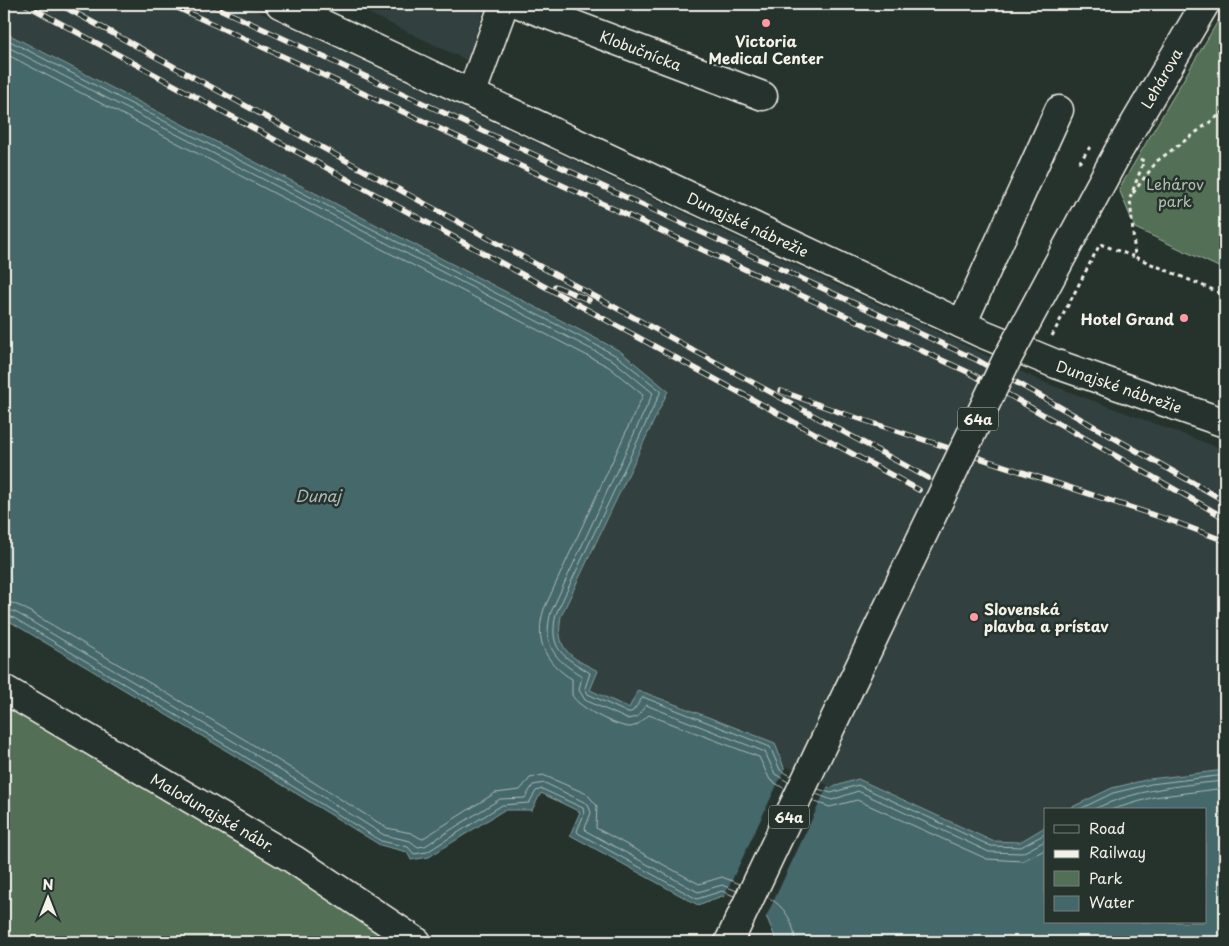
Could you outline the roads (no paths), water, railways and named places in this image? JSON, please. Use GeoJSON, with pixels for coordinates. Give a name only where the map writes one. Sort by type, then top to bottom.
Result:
{"type":"FeatureCollection","features":[{"type":"Feature","properties":{"kind":"street","name":"Dunajské nábrežie"},"geometry":{"type":"LineString","coordinates":[[280,4],[472,92],[962,324],[1056,364],[1224,420]]}},
{"type":"Feature","properties":{"kind":"street"},"geometry":{"type":"LineString","coordinates":[[472,92],[504,4]]}},
{"type":"Feature","properties":{"kind":"street","name":"Klobučnícka"},"geometry":{"type":"LineString","coordinates":[[519,4],[763,96]]}},
{"type":"Feature","properties":{"kind":"street","name":"Lehárova"},"geometry":{"type":"LineString","coordinates":[[729,942],[1008,357],[1126,154],[1205,4]]}},
{"type":"Feature","properties":{"kind":"street"},"geometry":{"type":"LineString","coordinates":[[962,324],[1059,110]]}},
{"type":"Feature","properties":{"kind":"street","name":"Malodunajské nábr."},"geometry":{"type":"LineString","coordinates":[[4,689],[292,859],[417,942]]}},
{"type":"Feature","properties":{"kind":"water","name":"Dunaj"},"geometry":{"type":"Polygon","coordinates":[[[4,32],[620,351],[668,391],[561,616],[560,637],[567,651],[598,671],[590,690],[629,708],[638,690],[775,743],[784,768],[830,788],[858,779],[992,841],[1020,842],[1044,828],[1044,924],[1206,924],[1206,808],[1070,808],[1112,788],[1150,779],[1225,770],[1225,942],[777,942],[767,918],[722,896],[698,905],[570,835],[580,812],[541,793],[532,810],[504,810],[429,857],[411,860],[407,852],[380,845],[4,618],[4,32]]]}},
{"type":"Feature","properties":{"kind":"railway"},"geometry":{"type":"LineString","coordinates":[[25,4],[919,490]]}},
{"type":"Feature","properties":{"kind":"railway"},"geometry":{"type":"LineString","coordinates":[[59,4],[928,478]]}},
{"type":"Feature","properties":{"kind":"railway"},"geometry":{"type":"LineString","coordinates":[[169,4],[970,373],[1225,518]]}},
{"type":"Feature","properties":{"kind":"railway"},"geometry":{"type":"LineString","coordinates":[[209,4],[977,360],[1225,501]]}},
{"type":"Feature","properties":{"kind":"railway"},"geometry":{"type":"LineString","coordinates":[[555,286],[589,300]]}},
{"type":"Feature","properties":{"kind":"railway"},"geometry":{"type":"LineString","coordinates":[[781,391],[839,412],[1175,522],[1225,541]]}},
{"type":"Feature","properties":{"kind":"place","name":"Victoria Medical Center"},"geometry":{"type":"Point","coordinates":[766,23]}},
{"type":"Feature","properties":{"kind":"place","name":"Hotel Grand"},"geometry":{"type":"Point","coordinates":[1184,318]}},
{"type":"Feature","properties":{"kind":"place","name":"Slovenská plavba a prístav"},"geometry":{"type":"Point","coordinates":[974,617]}},
{"type":"Feature","properties":{"kind":"park label","name":"Lehárov park"},"geometry":{"type":"Point","coordinates":[1175,192]}}]}
